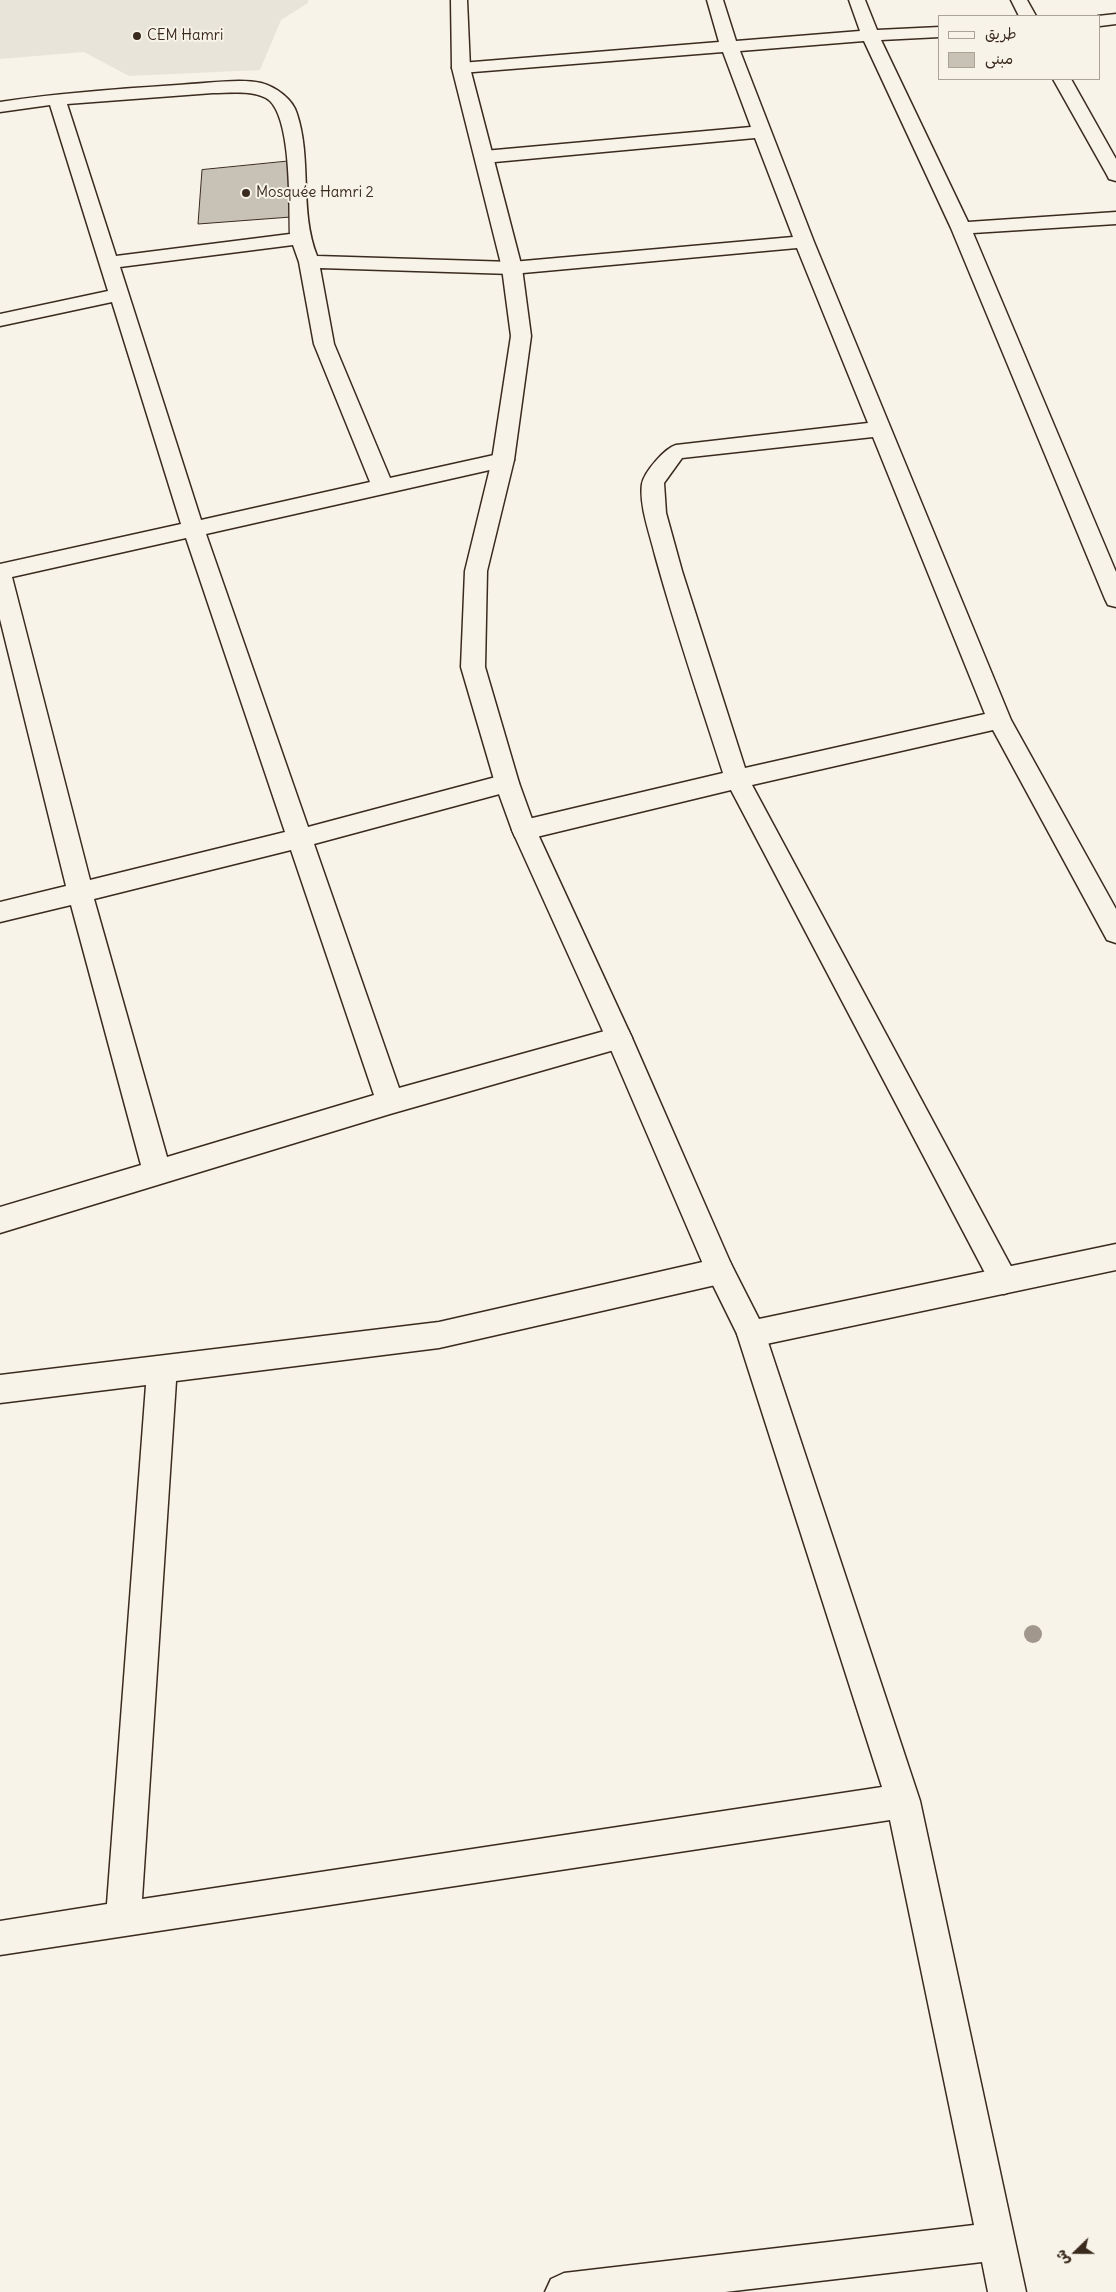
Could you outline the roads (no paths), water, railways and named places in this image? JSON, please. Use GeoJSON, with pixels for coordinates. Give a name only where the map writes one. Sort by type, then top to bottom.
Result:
{"type":"FeatureCollection","features":[{"type":"Feature","properties":{"kind":"street"},"geometry":{"type":"LineString","coordinates":[[459,0],[461,68],[512,268],[521,336],[503,460],[476,571],[473,667],[507,783],[524,830],[619,1038],[720,1271],[752,1334],[903,1801],[1007,2292]]}},
{"type":"Feature","properties":{"kind":"street"},"geometry":{"type":"LineString","coordinates":[[715,0],[729,46],[804,242],[998,720],[1110,908],[1116,933]]}},
{"type":"Feature","properties":{"kind":"street"},"geometry":{"type":"LineString","coordinates":[[857,0],[870,35],[961,228],[1116,599]]}},
{"type":"Feature","properties":{"kind":"street"},"geometry":{"type":"LineString","coordinates":[[1019,0],[1026,15]]}},
{"type":"Feature","properties":{"kind":"street"},"geometry":{"type":"LineString","coordinates":[[1101,21],[1116,20]]}},
{"type":"Feature","properties":{"kind":"street"},"geometry":{"type":"LineString","coordinates":[[461,68],[870,35],[938,32]]}},
{"type":"Feature","properties":{"kind":"street"},"geometry":{"type":"LineString","coordinates":[[1063,80],[1116,176]]}},
{"type":"Feature","properties":{"kind":"street"},"geometry":{"type":"LineString","coordinates":[[0,107],[57,99],[214,88],[258,88],[274,95],[288,112],[294,138],[300,238],[309,262],[324,344],[382,485]]}},
{"type":"Feature","properties":{"kind":"street"},"geometry":{"type":"LineString","coordinates":[[57,99],[193,528],[301,838],[390,1102]]}},
{"type":"Feature","properties":{"kind":"street"},"geometry":{"type":"LineString","coordinates":[[484,157],[762,132]]}},
{"type":"Feature","properties":{"kind":"street"},"geometry":{"type":"LineString","coordinates":[[961,228],[1116,218]]}},
{"type":"Feature","properties":{"kind":"street"},"geometry":{"type":"LineString","coordinates":[[108,263],[300,238]]}},
{"type":"Feature","properties":{"kind":"street"},"geometry":{"type":"LineString","coordinates":[[309,262],[512,268],[804,242]]}},
{"type":"Feature","properties":{"kind":"street"},"geometry":{"type":"LineString","coordinates":[[0,320],[118,295]]}},
{"type":"Feature","properties":{"kind":"street"},"geometry":{"type":"LineString","coordinates":[[879,429],[676,452],[665,464],[654,483],[655,512],[671,571],[738,779],[1004,1280]]}},
{"type":"Feature","properties":{"kind":"street"},"geometry":{"type":"LineString","coordinates":[[157,1172],[80,892],[0,573],[382,485],[503,460]]}},
{"type":"Feature","properties":{"kind":"street"},"geometry":{"type":"LineString","coordinates":[[524,830],[998,720]]}},
{"type":"Feature","properties":{"kind":"street"},"geometry":{"type":"LineString","coordinates":[[0,912],[301,838],[507,783]]}},
{"type":"Feature","properties":{"kind":"street"},"geometry":{"type":"LineString","coordinates":[[0,1220],[390,1102],[619,1038]]}},
{"type":"Feature","properties":{"kind":"street"},"geometry":{"type":"LineString","coordinates":[[752,1334],[1116,1257]]}},
{"type":"Feature","properties":{"kind":"street"},"geometry":{"type":"LineString","coordinates":[[0,1389],[439,1335],[720,1271]]}},
{"type":"Feature","properties":{"kind":"street"},"geometry":{"type":"LineString","coordinates":[[123,1919],[162,1369]]}},
{"type":"Feature","properties":{"kind":"street"},"geometry":{"type":"LineString","coordinates":[[0,1938],[903,1801]]}},
{"type":"Feature","properties":{"kind":"street"},"geometry":{"type":"LineString","coordinates":[[564,2292],[997,2241]]}},
{"type":"Feature","properties":{"kind":"place","name":"CEM Hamri"},"geometry":{"type":"Point","coordinates":[137,36]}},
{"type":"Feature","properties":{"kind":"place","name":"Mosquée Hamri 2"},"geometry":{"type":"Point","coordinates":[246,193]}}]}
